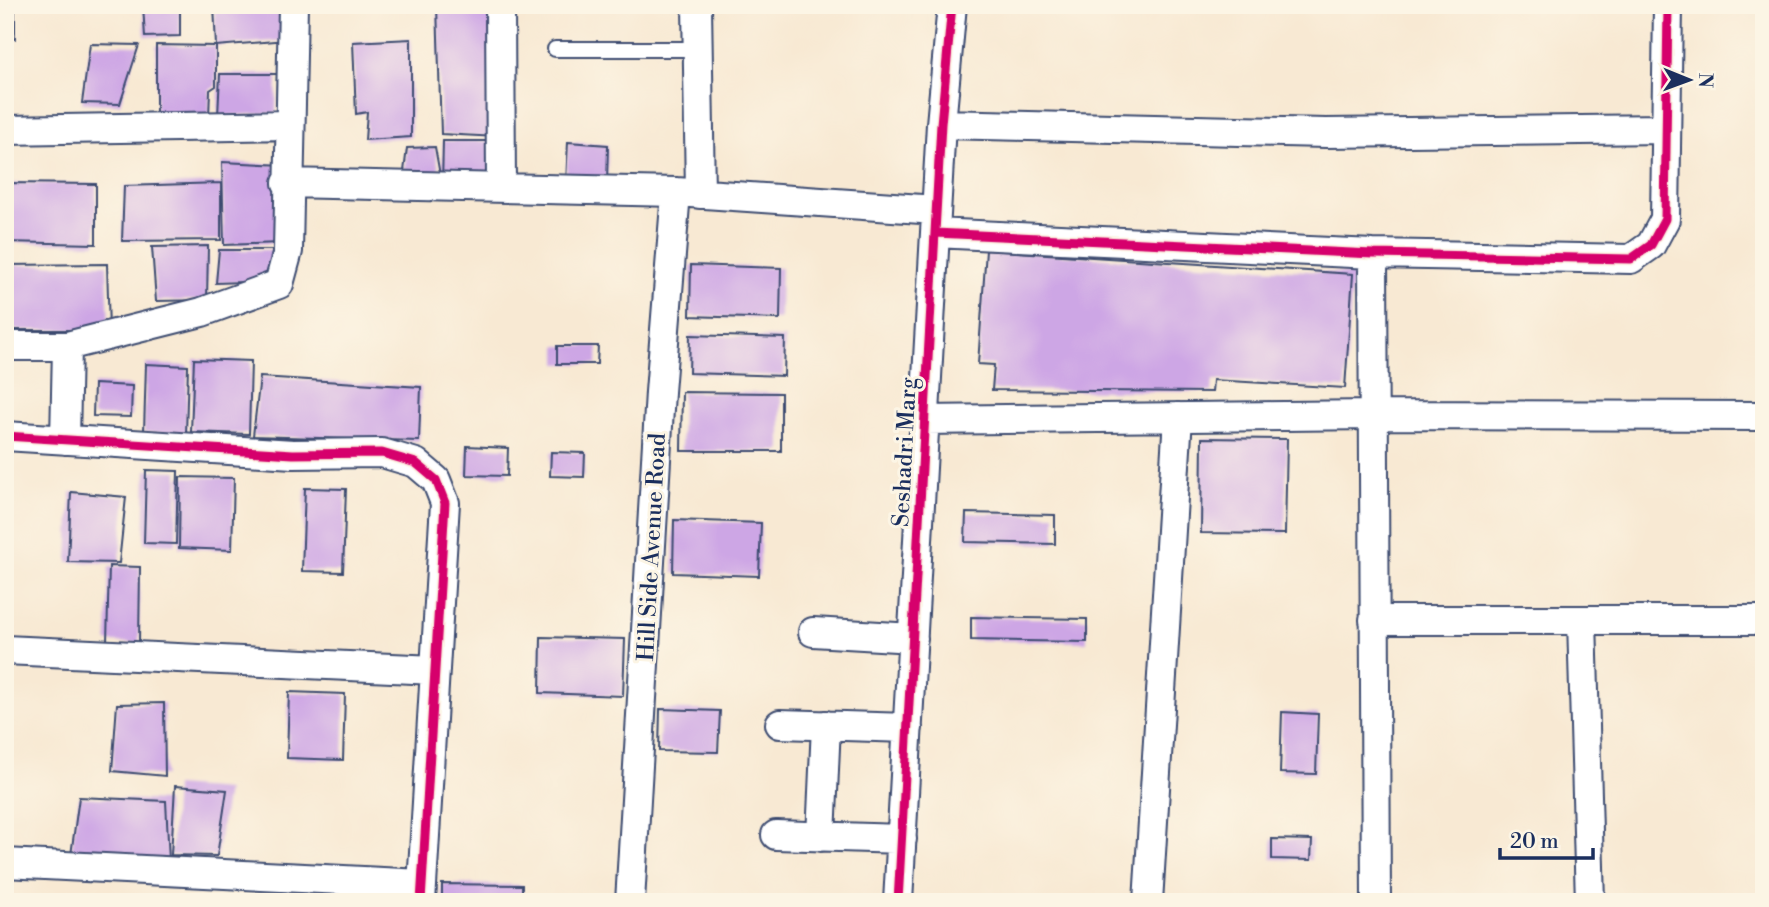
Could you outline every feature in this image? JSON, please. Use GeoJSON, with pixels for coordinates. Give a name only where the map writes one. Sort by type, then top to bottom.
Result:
{"type":"FeatureCollection","features":[{"type":"Feature","properties":{"kind":"street"},"geometry":{"type":"LineString","coordinates":[[5,346],[67,346],[202,312],[279,284],[288,251],[287,183],[293,5]]}},
{"type":"Feature","properties":{"kind":"street"},"geometry":{"type":"LineString","coordinates":[[500,5],[502,188]]}},
{"type":"Feature","properties":{"kind":"street","name":"Hill Side Avenue Road"},"geometry":{"type":"LineString","coordinates":[[630,902],[660,392],[688,193],[698,48],[697,5]]}},
{"type":"Feature","properties":{"kind":"street","name":"Seshadri Marg"},"geometry":{"type":"LineString","coordinates":[[898,902],[935,222],[952,5]]}},
{"type":"Feature","properties":{"kind":"street"},"geometry":{"type":"LineString","coordinates":[[287,183],[688,193],[935,222],[1373,254],[1631,259],[1651,244],[1665,219],[1668,5]]}},
{"type":"Feature","properties":{"kind":"street"},"geometry":{"type":"LineString","coordinates":[[941,124],[1326,132],[1666,129]]}},
{"type":"Feature","properties":{"kind":"street"},"geometry":{"type":"LineString","coordinates":[[5,130],[290,125]]}},
{"type":"Feature","properties":{"kind":"street"},"geometry":{"type":"LineString","coordinates":[[1373,254],[1376,902]]}},
{"type":"Feature","properties":{"kind":"street"},"geometry":{"type":"LineString","coordinates":[[65,440],[67,346]]}},
{"type":"Feature","properties":{"kind":"street"},"geometry":{"type":"LineString","coordinates":[[924,420],[1373,415],[1764,416]]}},
{"type":"Feature","properties":{"kind":"street"},"geometry":{"type":"LineString","coordinates":[[1148,902],[1178,417]]}},
{"type":"Feature","properties":{"kind":"street"},"geometry":{"type":"LineString","coordinates":[[5,436],[293,454],[383,453],[416,463],[436,480],[445,503],[422,893],[5,863]]}},
{"type":"Feature","properties":{"kind":"street"},"geometry":{"type":"LineString","coordinates":[[1582,620],[1590,902]]}},
{"type":"Feature","properties":{"kind":"street"},"geometry":{"type":"LineString","coordinates":[[1374,621],[1764,620]]}},
{"type":"Feature","properties":{"kind":"street"},"geometry":{"type":"LineString","coordinates":[[813,632],[913,638]]}},
{"type":"Feature","properties":{"kind":"street"},"geometry":{"type":"LineString","coordinates":[[5,650],[435,670]]}},
{"type":"Feature","properties":{"kind":"street"},"geometry":{"type":"LineString","coordinates":[[780,724],[908,728]]}},
{"type":"Feature","properties":{"kind":"street"},"geometry":{"type":"LineString","coordinates":[[821,837],[826,725]]}},
{"type":"Feature","properties":{"kind":"street"},"geometry":{"type":"LineString","coordinates":[[776,835],[902,839]]}},
{"type":"Feature","properties":{"kind":"lane"},"geometry":{"type":"LineString","coordinates":[[555,50],[698,48]]}},
{"type":"Feature","properties":{"kind":"building"},"geometry":{"type":"Polygon","coordinates":[[[5,5],[15,5],[15,39],[5,38],[5,5]]]}},
{"type":"Feature","properties":{"kind":"building"},"geometry":{"type":"Polygon","coordinates":[[[143,5],[180,5],[180,36],[145,37],[143,5]]]}},
{"type":"Feature","properties":{"kind":"building"},"geometry":{"type":"Polygon","coordinates":[[[214,5],[287,5],[286,40],[216,46],[214,5]]]}},
{"type":"Feature","properties":{"kind":"building"},"geometry":{"type":"Polygon","coordinates":[[[437,5],[491,5],[498,137],[441,134],[437,5]]]}},
{"type":"Feature","properties":{"kind":"building"},"geometry":{"type":"Polygon","coordinates":[[[411,39],[411,137],[365,140],[367,112],[356,114],[353,42],[411,39]]]}},
{"type":"Feature","properties":{"kind":"building"},"geometry":{"type":"Polygon","coordinates":[[[90,44],[139,45],[120,104],[82,103],[90,44]]]}},
{"type":"Feature","properties":{"kind":"building"},"geometry":{"type":"Polygon","coordinates":[[[156,45],[216,46],[216,86],[210,90],[209,117],[156,117],[156,45]]]}},
{"type":"Feature","properties":{"kind":"building"},"geometry":{"type":"Polygon","coordinates":[[[220,74],[277,74],[276,113],[218,116],[220,74]]]}},
{"type":"Feature","properties":{"kind":"building"},"geometry":{"type":"Polygon","coordinates":[[[443,141],[491,141],[490,187],[442,186],[443,141]]]}},
{"type":"Feature","properties":{"kind":"building"},"geometry":{"type":"Polygon","coordinates":[[[568,142],[608,145],[607,182],[566,182],[568,142]]]}},
{"type":"Feature","properties":{"kind":"building"},"geometry":{"type":"Polygon","coordinates":[[[435,147],[442,186],[403,179],[407,148],[435,147]]]}},
{"type":"Feature","properties":{"kind":"building"},"geometry":{"type":"Polygon","coordinates":[[[222,162],[284,165],[281,243],[224,245],[222,162]]]}},
{"type":"Feature","properties":{"kind":"building"},"geometry":{"type":"Polygon","coordinates":[[[5,183],[96,184],[96,244],[5,242],[5,183]]]}},
{"type":"Feature","properties":{"kind":"building"},"geometry":{"type":"Polygon","coordinates":[[[221,183],[221,240],[122,241],[124,186],[221,183]]]}},
{"type":"Feature","properties":{"kind":"building"},"geometry":{"type":"Polygon","coordinates":[[[208,246],[207,300],[156,301],[152,247],[208,246]]]}},
{"type":"Feature","properties":{"kind":"building"},"geometry":{"type":"Polygon","coordinates":[[[219,250],[276,250],[274,281],[216,283],[219,250]]]}},
{"type":"Feature","properties":{"kind":"building"},"geometry":{"type":"Polygon","coordinates":[[[986,250],[1353,274],[1345,388],[1213,380],[1212,392],[992,390],[994,365],[978,364],[986,250]]]}},
{"type":"Feature","properties":{"kind":"building"},"geometry":{"type":"Polygon","coordinates":[[[107,264],[109,330],[5,330],[5,265],[107,264]]]}},
{"type":"Feature","properties":{"kind":"building"},"geometry":{"type":"Polygon","coordinates":[[[691,265],[781,268],[780,319],[690,316],[691,265]]]}},
{"type":"Feature","properties":{"kind":"building"},"geometry":{"type":"Polygon","coordinates":[[[690,335],[785,338],[784,376],[689,373],[690,335]]]}},
{"type":"Feature","properties":{"kind":"building"},"geometry":{"type":"Polygon","coordinates":[[[557,346],[598,346],[597,364],[557,364],[557,346]]]}},
{"type":"Feature","properties":{"kind":"building"},"geometry":{"type":"Polygon","coordinates":[[[194,359],[251,361],[249,434],[191,432],[194,359]]]}},
{"type":"Feature","properties":{"kind":"building"},"geometry":{"type":"Polygon","coordinates":[[[146,364],[188,366],[186,434],[144,432],[146,364]]]}},
{"type":"Feature","properties":{"kind":"building"},"geometry":{"type":"Polygon","coordinates":[[[260,377],[421,387],[419,441],[253,436],[260,377]]]}},
{"type":"Feature","properties":{"kind":"building"},"geometry":{"type":"Polygon","coordinates":[[[94,384],[132,386],[131,417],[93,416],[94,384]]]}},
{"type":"Feature","properties":{"kind":"building"},"geometry":{"type":"Polygon","coordinates":[[[682,392],[781,393],[781,451],[681,451],[682,392]]]}},
{"type":"Feature","properties":{"kind":"building"},"geometry":{"type":"Polygon","coordinates":[[[1202,438],[1287,439],[1285,534],[1201,533],[1202,438]]]}},
{"type":"Feature","properties":{"kind":"building"},"geometry":{"type":"Polygon","coordinates":[[[467,446],[508,448],[507,476],[466,475],[467,446]]]}},
{"type":"Feature","properties":{"kind":"building"},"geometry":{"type":"Polygon","coordinates":[[[551,452],[585,453],[584,477],[550,476],[551,452]]]}},
{"type":"Feature","properties":{"kind":"building"},"geometry":{"type":"Polygon","coordinates":[[[146,470],[178,471],[176,544],[144,543],[146,470]]]}},
{"type":"Feature","properties":{"kind":"building"},"geometry":{"type":"Polygon","coordinates":[[[180,477],[234,478],[232,550],[179,548],[180,477]]]}},
{"type":"Feature","properties":{"kind":"building"},"geometry":{"type":"Polygon","coordinates":[[[305,488],[346,489],[343,572],[302,571],[305,488]]]}},
{"type":"Feature","properties":{"kind":"building"},"geometry":{"type":"Polygon","coordinates":[[[71,492],[126,497],[119,563],[68,562],[71,492]]]}},
{"type":"Feature","properties":{"kind":"building"},"geometry":{"type":"Polygon","coordinates":[[[966,513],[1055,515],[1055,544],[965,542],[966,513]]]}},
{"type":"Feature","properties":{"kind":"building"},"geometry":{"type":"Polygon","coordinates":[[[674,520],[761,523],[759,576],[673,573],[674,520]]]}},
{"type":"Feature","properties":{"kind":"building"},"geometry":{"type":"Polygon","coordinates":[[[109,566],[140,567],[139,643],[107,642],[109,566]]]}},
{"type":"Feature","properties":{"kind":"building"},"geometry":{"type":"Polygon","coordinates":[[[971,617],[1087,619],[1087,642],[971,640],[971,617]]]}},
{"type":"Feature","properties":{"kind":"building"},"geometry":{"type":"Polygon","coordinates":[[[541,637],[625,639],[623,696],[540,693],[541,637]]]}},
{"type":"Feature","properties":{"kind":"building"},"geometry":{"type":"Polygon","coordinates":[[[289,692],[345,694],[343,760],[287,758],[289,692]]]}},
{"type":"Feature","properties":{"kind":"building"},"geometry":{"type":"Polygon","coordinates":[[[164,703],[165,776],[112,771],[117,704],[164,703]]]}},
{"type":"Feature","properties":{"kind":"building"},"geometry":{"type":"Polygon","coordinates":[[[660,709],[720,711],[718,752],[659,751],[660,709]]]}},
{"type":"Feature","properties":{"kind":"building"},"geometry":{"type":"Polygon","coordinates":[[[1282,712],[1318,714],[1316,774],[1280,773],[1282,712]]]}},
{"type":"Feature","properties":{"kind":"building"},"geometry":{"type":"Polygon","coordinates":[[[175,786],[227,790],[217,856],[171,855],[175,786]]]}},
{"type":"Feature","properties":{"kind":"building"},"geometry":{"type":"Polygon","coordinates":[[[79,797],[166,801],[169,861],[71,855],[79,797]]]}},
{"type":"Feature","properties":{"kind":"building"},"geometry":{"type":"Polygon","coordinates":[[[1272,839],[1312,840],[1311,860],[1272,859],[1272,839]]]}},
{"type":"Feature","properties":{"kind":"building"},"geometry":{"type":"Polygon","coordinates":[[[442,884],[522,885],[522,902],[442,902],[442,884]]]}},
{"type":"Feature","properties":{"kind":"building"},"geometry":{"type":"Polygon","coordinates":[[[982,899],[1035,899],[1035,902],[982,902],[982,899]]]}},
{"type":"Feature","properties":{"kind":"cycle path"},"geometry":{"type":"LineString","coordinates":[[898,902],[941,124],[952,5]]}},
{"type":"Feature","properties":{"kind":"cycle path"},"geometry":{"type":"LineString","coordinates":[[935,233],[1373,254],[1631,259],[1651,245],[1665,219],[1668,5]]}},
{"type":"Feature","properties":{"kind":"cycle path"},"geometry":{"type":"LineString","coordinates":[[5,436],[293,454],[382,453],[416,463],[436,480],[445,503],[421,902]]}}]}
